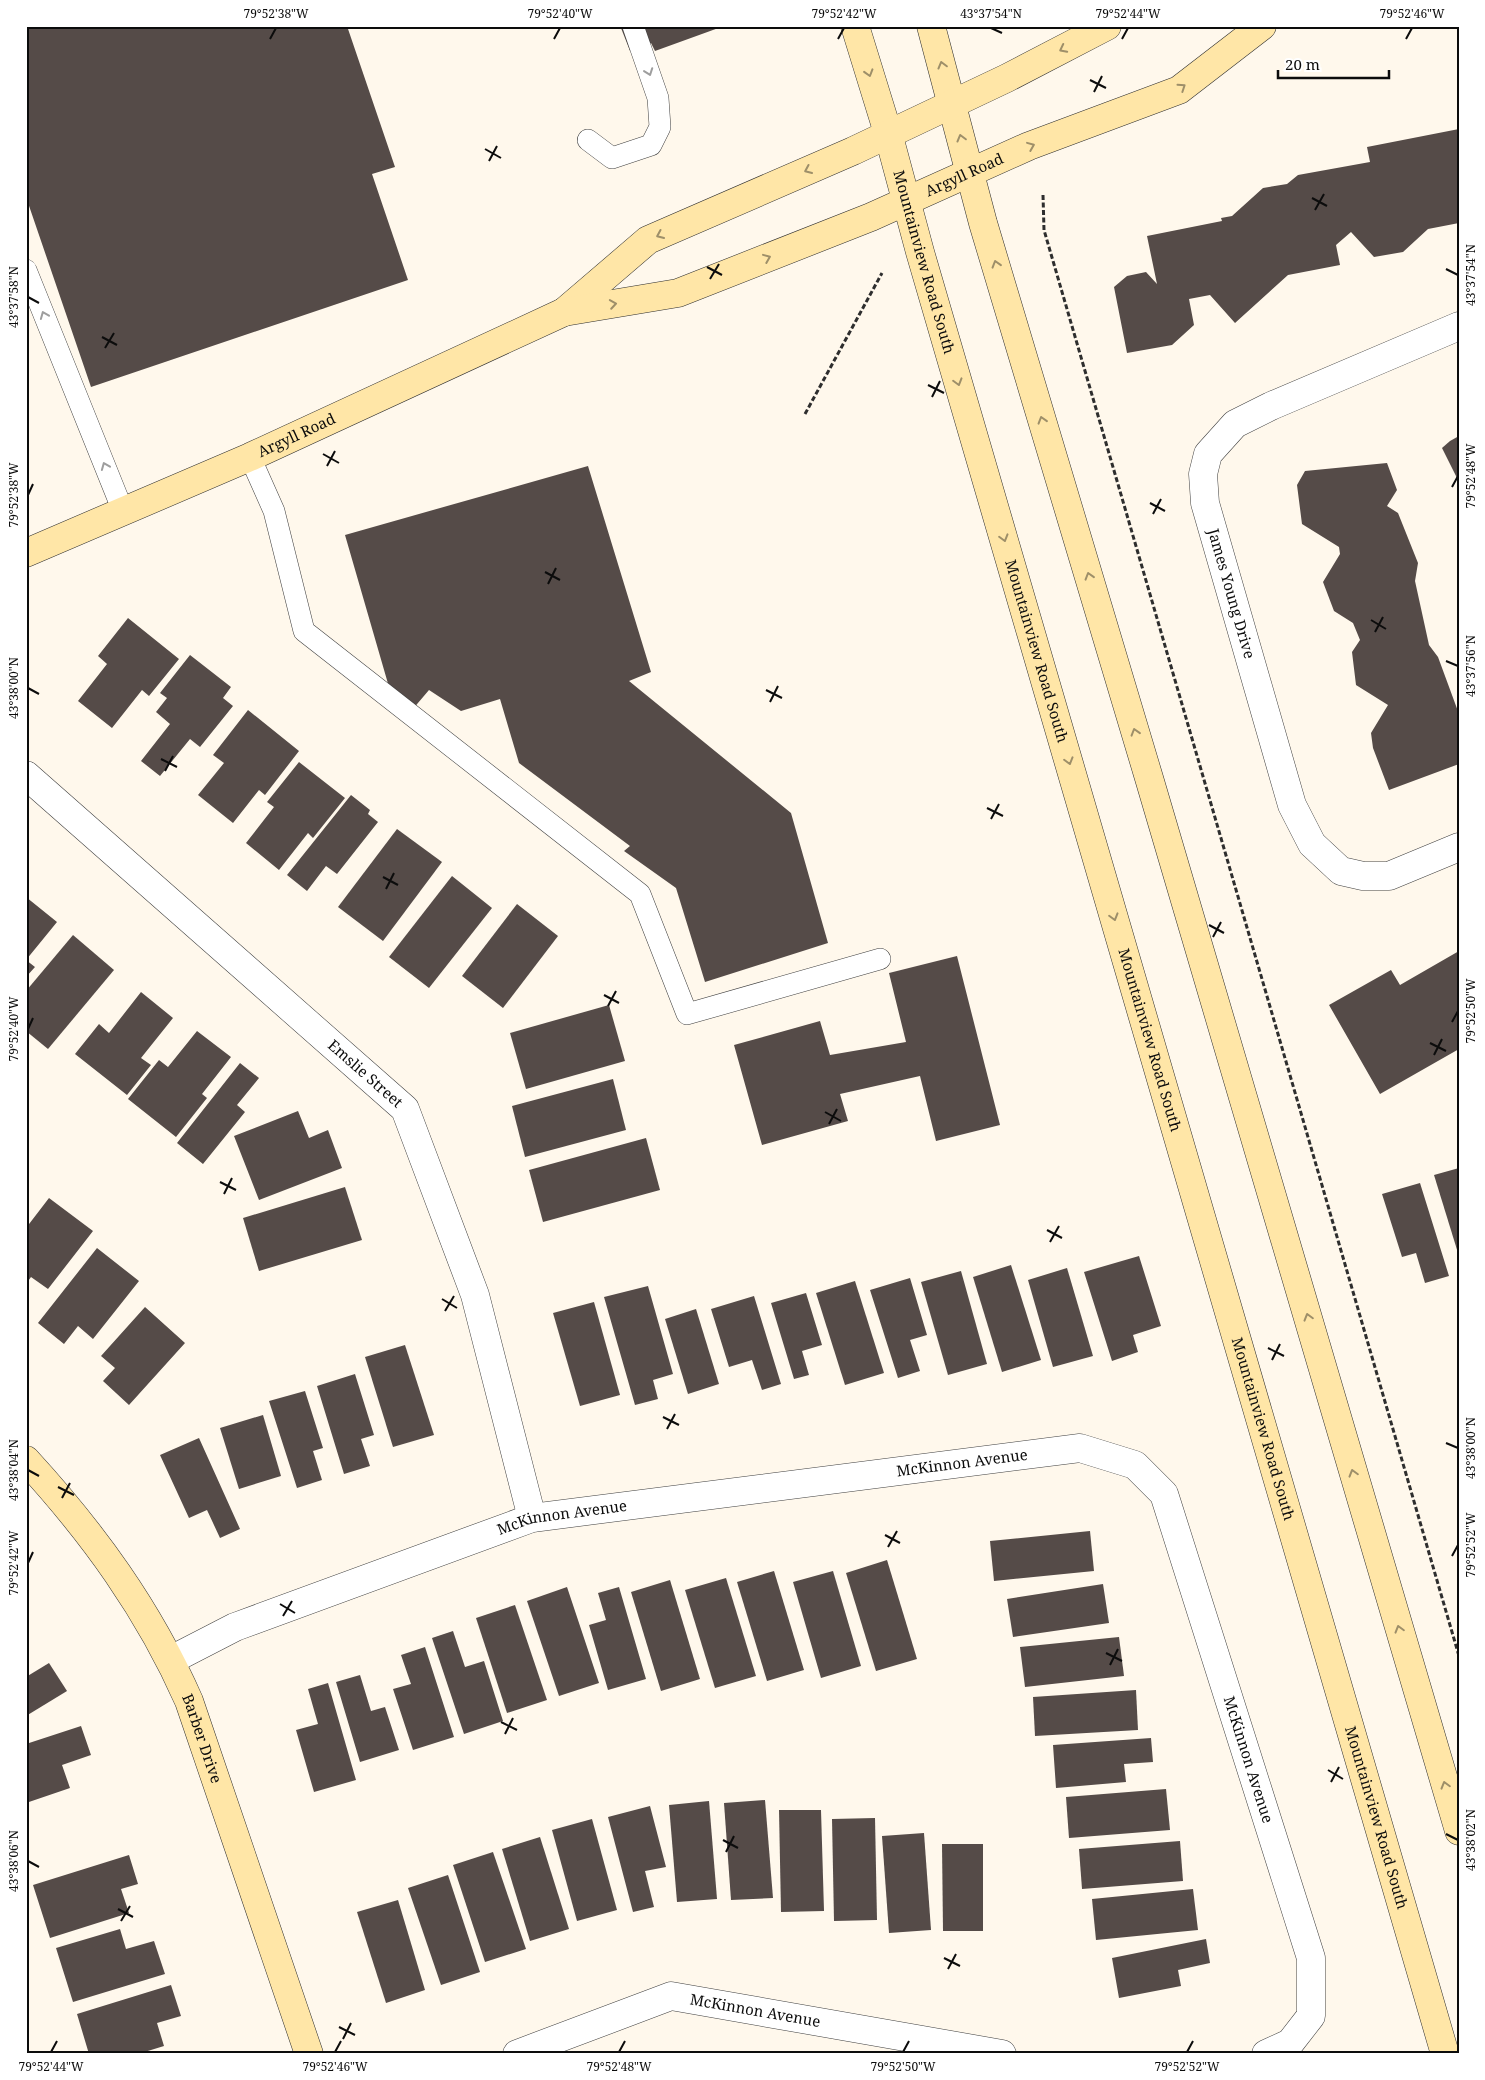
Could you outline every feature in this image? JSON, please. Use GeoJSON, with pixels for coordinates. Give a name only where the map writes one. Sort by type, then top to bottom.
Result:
{"type":"FeatureCollection","features":[{"type":"Feature","properties":{"kind":"main road","name":"Mountainview Road South"},"geometry":{"type":"LineString","coordinates":[[855,26],[888,133],[906,201],[1445,2054]]}},
{"type":"Feature","properties":{"kind":"main road"},"geometry":{"type":"LineString","coordinates":[[931,26],[986,232],[1459,1831]]}},
{"type":"Feature","properties":{"kind":"main road","name":"Argyll Road"},"geometry":{"type":"LineString","coordinates":[[564,312],[648,240],[888,133],[1107,26]]}},
{"type":"Feature","properties":{"kind":"main road","name":"Argyll Road"},"geometry":{"type":"LineString","coordinates":[[26,553],[250,456],[564,312],[678,293],[871,216],[1029,146],[1179,90],[1262,26]]}},
{"type":"Feature","properties":{"kind":"main road","name":"Barber Drive"},"geometry":{"type":"LineString","coordinates":[[26,1460],[64,1500],[94,1539],[137,1603],[171,1660],[192,1711],[309,2054]]}},
{"type":"Feature","properties":{"kind":"street","name":"James Young Drive"},"geometry":{"type":"LineString","coordinates":[[1459,326],[1271,406],[1235,424],[1208,454],[1203,474],[1205,503],[1292,805],[1312,844],[1341,871],[1363,876],[1389,876],[1459,847]]}},
{"type":"Feature","properties":{"kind":"street","name":"Emslie Street"},"geometry":{"type":"LineString","coordinates":[[26,776],[405,1109],[475,1295],[532,1518]]}},
{"type":"Feature","properties":{"kind":"street","name":"McKinnon Avenue"},"geometry":{"type":"LineString","coordinates":[[171,1660],[235,1627],[532,1518],[1080,1448],[1135,1465],[1164,1494],[1311,1958],[1311,2016],[1290,2043],[1266,2054]]}},
{"type":"Feature","properties":{"kind":"street","name":"McKinnon Avenue"},"geometry":{"type":"LineString","coordinates":[[517,2054],[671,1996],[1002,2054]]}},
{"type":"Feature","properties":{"kind":"lane"},"geometry":{"type":"LineString","coordinates":[[588,140],[612,158],[651,145],[660,127],[658,98],[632,26]]}},
{"type":"Feature","properties":{"kind":"lane"},"geometry":{"type":"LineString","coordinates":[[26,270],[123,511]]}},
{"type":"Feature","properties":{"kind":"lane"},"geometry":{"type":"LineString","coordinates":[[250,456],[274,511],[304,631],[640,894],[687,1014],[880,959]]}},
{"type":"Feature","properties":{"kind":"path"},"geometry":{"type":"LineString","coordinates":[[1043,195],[1044,230],[1459,1656]]}},
{"type":"Feature","properties":{"kind":"path"},"geometry":{"type":"LineString","coordinates":[[805,414],[882,273]]}},
{"type":"Feature","properties":{"kind":"building"},"geometry":{"type":"Polygon","coordinates":[[[26,26],[347,26],[395,167],[372,174],[408,280],[91,387],[26,197],[26,26]]]}},
{"type":"Feature","properties":{"kind":"building"},"geometry":{"type":"Polygon","coordinates":[[[626,26],[724,26],[655,51],[651,43],[630,51],[621,28],[626,26]]]}},
{"type":"Feature","properties":{"kind":"building"},"geometry":{"type":"Polygon","coordinates":[[[1459,129],[1459,223],[1428,229],[1403,252],[1374,257],[1351,232],[1336,245],[1340,265],[1288,275],[1235,323],[1210,295],[1189,299],[1194,325],[1172,345],[1127,353],[1114,287],[1127,276],[1146,272],[1157,284],[1147,236],[1222,221],[1221,218],[1232,216],[1263,188],[1287,184],[1298,175],[1370,162],[1367,147],[1459,129]]]}},
{"type":"Feature","properties":{"kind":"building"},"geometry":{"type":"Polygon","coordinates":[[[1459,436],[1459,482],[1442,448],[1459,436]]]}},
{"type":"Feature","properties":{"kind":"building"},"geometry":{"type":"Polygon","coordinates":[[[1387,463],[1397,490],[1387,506],[1398,513],[1418,563],[1415,581],[1429,645],[1438,657],[1459,714],[1459,764],[1389,790],[1373,748],[1371,733],[1388,705],[1356,685],[1352,652],[1360,640],[1353,623],[1334,611],[1323,582],[1340,554],[1339,547],[1302,524],[1297,485],[1305,471],[1387,463]]]}},
{"type":"Feature","properties":{"kind":"building"},"geometry":{"type":"Polygon","coordinates":[[[588,466],[651,672],[629,681],[791,813],[828,943],[705,982],[676,888],[624,851],[630,846],[519,763],[500,699],[461,711],[429,690],[412,710],[391,694],[345,535],[588,466]]]}},
{"type":"Feature","properties":{"kind":"building"},"geometry":{"type":"Polygon","coordinates":[[[128,618],[179,659],[149,696],[142,690],[112,728],[78,701],[107,664],[98,656],[128,618]]]}},
{"type":"Feature","properties":{"kind":"building"},"geometry":{"type":"Polygon","coordinates":[[[190,655],[231,687],[223,698],[233,706],[200,747],[190,739],[160,776],[141,761],[170,724],[156,712],[167,698],[160,693],[190,655]]]}},
{"type":"Feature","properties":{"kind":"building"},"geometry":{"type":"Polygon","coordinates":[[[248,710],[299,751],[265,795],[259,790],[233,823],[198,795],[224,763],[213,755],[248,710]]]}},
{"type":"Feature","properties":{"kind":"building"},"geometry":{"type":"Polygon","coordinates":[[[299,762],[345,798],[313,838],[308,833],[279,870],[246,843],[274,807],[267,802],[299,762]]]}},
{"type":"Feature","properties":{"kind":"building"},"geometry":{"type":"Polygon","coordinates":[[[351,795],[370,810],[368,814],[378,822],[337,874],[326,866],[307,891],[287,875],[351,795]]]}},
{"type":"Feature","properties":{"kind":"building"},"geometry":{"type":"Polygon","coordinates":[[[397,829],[442,862],[383,941],[338,907],[397,829]]]}},
{"type":"Feature","properties":{"kind":"building"},"geometry":{"type":"Polygon","coordinates":[[[452,876],[492,908],[429,988],[389,957],[452,876]]]}},
{"type":"Feature","properties":{"kind":"building"},"geometry":{"type":"Polygon","coordinates":[[[26,897],[57,922],[26,960],[26,897]]]}},
{"type":"Feature","properties":{"kind":"building"},"geometry":{"type":"Polygon","coordinates":[[[517,904],[558,936],[503,1008],[462,976],[517,904]]]}},
{"type":"Feature","properties":{"kind":"building"},"geometry":{"type":"Polygon","coordinates":[[[73,935],[114,970],[48,1049],[26,1031],[26,991],[73,935]]]}},
{"type":"Feature","properties":{"kind":"building"},"geometry":{"type":"Polygon","coordinates":[[[1459,951],[1459,1049],[1380,1094],[1329,1005],[1391,970],[1400,985],[1459,951]]]}},
{"type":"Feature","properties":{"kind":"building"},"geometry":{"type":"Polygon","coordinates":[[[957,956],[1000,1125],[936,1141],[920,1076],[840,1094],[848,1121],[762,1145],[734,1045],[820,1021],[830,1055],[906,1042],[889,973],[957,956]]]}},
{"type":"Feature","properties":{"kind":"building"},"geometry":{"type":"Polygon","coordinates":[[[26,960],[35,967],[26,977],[26,960]]]}},
{"type":"Feature","properties":{"kind":"building"},"geometry":{"type":"Polygon","coordinates":[[[141,992],[173,1018],[141,1058],[151,1065],[127,1095],[75,1054],[99,1024],[109,1033],[141,992]]]}},
{"type":"Feature","properties":{"kind":"building"},"geometry":{"type":"Polygon","coordinates":[[[609,1005],[625,1061],[526,1089],[510,1033],[609,1005]]]}},
{"type":"Feature","properties":{"kind":"building"},"geometry":{"type":"Polygon","coordinates":[[[197,1031],[231,1057],[202,1094],[207,1098],[176,1137],[128,1099],[159,1060],[168,1067],[197,1031]]]}},
{"type":"Feature","properties":{"kind":"building"},"geometry":{"type":"Polygon","coordinates":[[[240,1063],[259,1078],[237,1105],[245,1112],[203,1164],[177,1143],[240,1063]]]}},
{"type":"Feature","properties":{"kind":"building"},"geometry":{"type":"Polygon","coordinates":[[[613,1079],[626,1130],[525,1157],[512,1106],[613,1079]]]}},
{"type":"Feature","properties":{"kind":"building"},"geometry":{"type":"Polygon","coordinates":[[[298,1111],[309,1138],[328,1130],[342,1168],[259,1200],[234,1136],[298,1111]]]}},
{"type":"Feature","properties":{"kind":"building"},"geometry":{"type":"Polygon","coordinates":[[[646,1138],[660,1190],[543,1222],[529,1170],[646,1138]]]}},
{"type":"Feature","properties":{"kind":"building"},"geometry":{"type":"Polygon","coordinates":[[[1459,1168],[1459,1253],[1458,1253],[1434,1175],[1459,1168]]]}},
{"type":"Feature","properties":{"kind":"building"},"geometry":{"type":"Polygon","coordinates":[[[1420,1183],[1449,1276],[1425,1283],[1416,1253],[1402,1257],[1382,1194],[1420,1183]]]}},
{"type":"Feature","properties":{"kind":"building"},"geometry":{"type":"Polygon","coordinates":[[[345,1187],[362,1240],[259,1271],[243,1218],[345,1187]]]}},
{"type":"Feature","properties":{"kind":"building"},"geometry":{"type":"Polygon","coordinates":[[[49,1198],[93,1231],[48,1289],[31,1277],[26,1284],[26,1228],[49,1198]]]}},
{"type":"Feature","properties":{"kind":"building"},"geometry":{"type":"Polygon","coordinates":[[[97,1248],[139,1281],[93,1339],[78,1326],[64,1344],[38,1323],[97,1248]]]}},
{"type":"Feature","properties":{"kind":"building"},"geometry":{"type":"Polygon","coordinates":[[[1139,1256],[1161,1326],[1133,1335],[1138,1352],[1112,1361],[1084,1272],[1139,1256]]]}},
{"type":"Feature","properties":{"kind":"building"},"geometry":{"type":"Polygon","coordinates":[[[1011,1265],[1041,1360],[1002,1372],[973,1277],[1011,1265]]]}},
{"type":"Feature","properties":{"kind":"building"},"geometry":{"type":"Polygon","coordinates":[[[1067,1268],[1093,1356],[1053,1367],[1028,1280],[1067,1268]]]}},
{"type":"Feature","properties":{"kind":"building"},"geometry":{"type":"Polygon","coordinates":[[[961,1271],[987,1364],[948,1375],[921,1282],[961,1271]]]}},
{"type":"Feature","properties":{"kind":"building"},"geometry":{"type":"Polygon","coordinates":[[[910,1278],[927,1335],[910,1340],[920,1371],[898,1378],[870,1290],[910,1278]]]}},
{"type":"Feature","properties":{"kind":"building"},"geometry":{"type":"Polygon","coordinates":[[[855,1281],[884,1373],[845,1385],[816,1293],[855,1281]]]}},
{"type":"Feature","properties":{"kind":"building"},"geometry":{"type":"Polygon","coordinates":[[[648,1286],[673,1374],[653,1380],[658,1399],[635,1405],[604,1297],[648,1286]]]}},
{"type":"Feature","properties":{"kind":"building"},"geometry":{"type":"Polygon","coordinates":[[[806,1293],[822,1345],[802,1351],[809,1375],[794,1379],[771,1303],[806,1293]]]}},
{"type":"Feature","properties":{"kind":"building"},"geometry":{"type":"Polygon","coordinates":[[[754,1296],[781,1384],[762,1390],[752,1360],[729,1367],[711,1309],[754,1296]]]}},
{"type":"Feature","properties":{"kind":"building"},"geometry":{"type":"Polygon","coordinates":[[[594,1302],[620,1395],[580,1406],[553,1313],[594,1302]]]}},
{"type":"Feature","properties":{"kind":"building"},"geometry":{"type":"Polygon","coordinates":[[[145,1307],[185,1343],[129,1405],[103,1381],[115,1368],[101,1356],[145,1307]]]}},
{"type":"Feature","properties":{"kind":"building"},"geometry":{"type":"Polygon","coordinates":[[[696,1309],[719,1384],[688,1394],[665,1319],[696,1309]]]}},
{"type":"Feature","properties":{"kind":"building"},"geometry":{"type":"Polygon","coordinates":[[[405,1345],[434,1435],[393,1447],[365,1357],[405,1345]]]}},
{"type":"Feature","properties":{"kind":"building"},"geometry":{"type":"Polygon","coordinates":[[[355,1374],[374,1435],[361,1439],[370,1466],[344,1474],[317,1386],[355,1374]]]}},
{"type":"Feature","properties":{"kind":"building"},"geometry":{"type":"Polygon","coordinates":[[[305,1391],[323,1448],[313,1451],[322,1480],[297,1488],[269,1401],[305,1391]]]}},
{"type":"Feature","properties":{"kind":"building"},"geometry":{"type":"Polygon","coordinates":[[[263,1415],[281,1476],[239,1489],[220,1428],[263,1415]]]}},
{"type":"Feature","properties":{"kind":"building"},"geometry":{"type":"Polygon","coordinates":[[[199,1438],[240,1529],[220,1538],[207,1510],[189,1518],[160,1455],[199,1438]]]}},
{"type":"Feature","properties":{"kind":"building"},"geometry":{"type":"Polygon","coordinates":[[[1090,1531],[1094,1571],[994,1581],[990,1541],[1090,1531]]]}},
{"type":"Feature","properties":{"kind":"building"},"geometry":{"type":"Polygon","coordinates":[[[887,1560],[917,1659],[876,1671],[846,1573],[887,1560]]]}},
{"type":"Feature","properties":{"kind":"building"},"geometry":{"type":"Polygon","coordinates":[[[774,1571],[804,1670],[767,1681],[737,1582],[774,1571]]]}},
{"type":"Feature","properties":{"kind":"building"},"geometry":{"type":"Polygon","coordinates":[[[833,1571],[861,1666],[821,1678],[793,1582],[833,1571]]]}},
{"type":"Feature","properties":{"kind":"building"},"geometry":{"type":"Polygon","coordinates":[[[726,1578],[756,1676],[715,1688],[685,1590],[726,1578]]]}},
{"type":"Feature","properties":{"kind":"building"},"geometry":{"type":"Polygon","coordinates":[[[670,1580],[700,1679],[661,1691],[631,1592],[670,1580]]]}},
{"type":"Feature","properties":{"kind":"building"},"geometry":{"type":"Polygon","coordinates":[[[1103,1584],[1109,1623],[1013,1637],[1007,1599],[1103,1584]]]}},
{"type":"Feature","properties":{"kind":"building"},"geometry":{"type":"Polygon","coordinates":[[[567,1587],[599,1683],[559,1696],[527,1601],[567,1587]]]}},
{"type":"Feature","properties":{"kind":"building"},"geometry":{"type":"Polygon","coordinates":[[[619,1587],[646,1679],[608,1690],[589,1625],[606,1620],[598,1593],[619,1587]]]}},
{"type":"Feature","properties":{"kind":"building"},"geometry":{"type":"Polygon","coordinates":[[[515,1605],[547,1700],[507,1713],[476,1618],[515,1605]]]}},
{"type":"Feature","properties":{"kind":"building"},"geometry":{"type":"Polygon","coordinates":[[[453,1631],[465,1667],[484,1661],[503,1721],[464,1734],[432,1638],[453,1631]]]}},
{"type":"Feature","properties":{"kind":"building"},"geometry":{"type":"Polygon","coordinates":[[[1119,1637],[1124,1676],[1025,1687],[1020,1647],[1119,1637]]]}},
{"type":"Feature","properties":{"kind":"building"},"geometry":{"type":"Polygon","coordinates":[[[425,1647],[454,1737],[413,1750],[393,1689],[411,1684],[401,1655],[425,1647]]]}},
{"type":"Feature","properties":{"kind":"building"},"geometry":{"type":"Polygon","coordinates":[[[49,1663],[67,1691],[26,1716],[26,1677],[49,1663]]]}},
{"type":"Feature","properties":{"kind":"building"},"geometry":{"type":"Polygon","coordinates":[[[360,1675],[371,1711],[385,1707],[399,1750],[360,1762],[336,1682],[360,1675]]]}},
{"type":"Feature","properties":{"kind":"building"},"geometry":{"type":"Polygon","coordinates":[[[328,1683],[356,1780],[314,1792],[296,1730],[318,1724],[308,1689],[328,1683]]]}},
{"type":"Feature","properties":{"kind":"building"},"geometry":{"type":"Polygon","coordinates":[[[1136,1690],[1138,1730],[1035,1736],[1033,1697],[1136,1690]]]}},
{"type":"Feature","properties":{"kind":"building"},"geometry":{"type":"Polygon","coordinates":[[[81,1726],[91,1755],[62,1765],[70,1788],[26,1803],[26,1744],[81,1726]]]}},
{"type":"Feature","properties":{"kind":"building"},"geometry":{"type":"Polygon","coordinates":[[[1151,1738],[1153,1762],[1124,1764],[1126,1782],[1056,1788],[1053,1745],[1151,1738]]]}},
{"type":"Feature","properties":{"kind":"building"},"geometry":{"type":"Polygon","coordinates":[[[1166,1789],[1170,1830],[1069,1838],[1066,1797],[1166,1789]]]}},
{"type":"Feature","properties":{"kind":"building"},"geometry":{"type":"Polygon","coordinates":[[[765,1800],[773,1898],[731,1900],[724,1803],[765,1800]]]}},
{"type":"Feature","properties":{"kind":"building"},"geometry":{"type":"Polygon","coordinates":[[[709,1801],[717,1899],[677,1902],[669,1805],[709,1801]]]}},
{"type":"Feature","properties":{"kind":"building"},"geometry":{"type":"Polygon","coordinates":[[[650,1806],[666,1867],[645,1871],[654,1907],[633,1912],[608,1817],[650,1806]]]}},
{"type":"Feature","properties":{"kind":"building"},"geometry":{"type":"Polygon","coordinates":[[[779,1810],[821,1810],[824,1911],[781,1912],[779,1810]]]}},
{"type":"Feature","properties":{"kind":"building"},"geometry":{"type":"Polygon","coordinates":[[[875,1818],[877,1920],[834,1921],[832,1819],[875,1818]]]}},
{"type":"Feature","properties":{"kind":"building"},"geometry":{"type":"Polygon","coordinates":[[[592,1819],[617,1910],[577,1921],[552,1830],[592,1819]]]}},
{"type":"Feature","properties":{"kind":"building"},"geometry":{"type":"Polygon","coordinates":[[[924,1833],[931,1930],[889,1933],[882,1836],[924,1833]]]}},
{"type":"Feature","properties":{"kind":"building"},"geometry":{"type":"Polygon","coordinates":[[[540,1837],[569,1929],[530,1941],[502,1849],[540,1837]]]}},
{"type":"Feature","properties":{"kind":"building"},"geometry":{"type":"Polygon","coordinates":[[[1180,1841],[1183,1881],[1082,1889],[1079,1849],[1180,1841]]]}},
{"type":"Feature","properties":{"kind":"building"},"geometry":{"type":"Polygon","coordinates":[[[942,1844],[983,1844],[983,1931],[943,1931],[942,1844]]]}},
{"type":"Feature","properties":{"kind":"building"},"geometry":{"type":"Polygon","coordinates":[[[493,1852],[526,1949],[485,1962],[453,1865],[493,1852]]]}},
{"type":"Feature","properties":{"kind":"building"},"geometry":{"type":"Polygon","coordinates":[[[129,1855],[138,1884],[121,1889],[129,1913],[50,1938],[33,1885],[129,1855]]]}},
{"type":"Feature","properties":{"kind":"building"},"geometry":{"type":"Polygon","coordinates":[[[448,1875],[480,1972],[441,1985],[408,1888],[448,1875]]]}},
{"type":"Feature","properties":{"kind":"building"},"geometry":{"type":"Polygon","coordinates":[[[1193,1889],[1198,1930],[1096,1940],[1092,1899],[1193,1889]]]}},
{"type":"Feature","properties":{"kind":"building"},"geometry":{"type":"Polygon","coordinates":[[[398,1900],[425,1990],[386,2003],[357,1912],[398,1900]]]}},
{"type":"Feature","properties":{"kind":"building"},"geometry":{"type":"Polygon","coordinates":[[[120,1929],[126,1949],[154,1941],[165,1974],[73,2002],[56,1948],[120,1929]]]}},
{"type":"Feature","properties":{"kind":"building"},"geometry":{"type":"Polygon","coordinates":[[[1206,1939],[1210,1963],[1178,1970],[1181,1986],[1119,1998],[1112,1958],[1206,1939]]]}},
{"type":"Feature","properties":{"kind":"building"},"geometry":{"type":"Polygon","coordinates":[[[171,1985],[181,2016],[157,2023],[164,2046],[138,2054],[89,2054],[77,2014],[171,1985]]]}}]}
